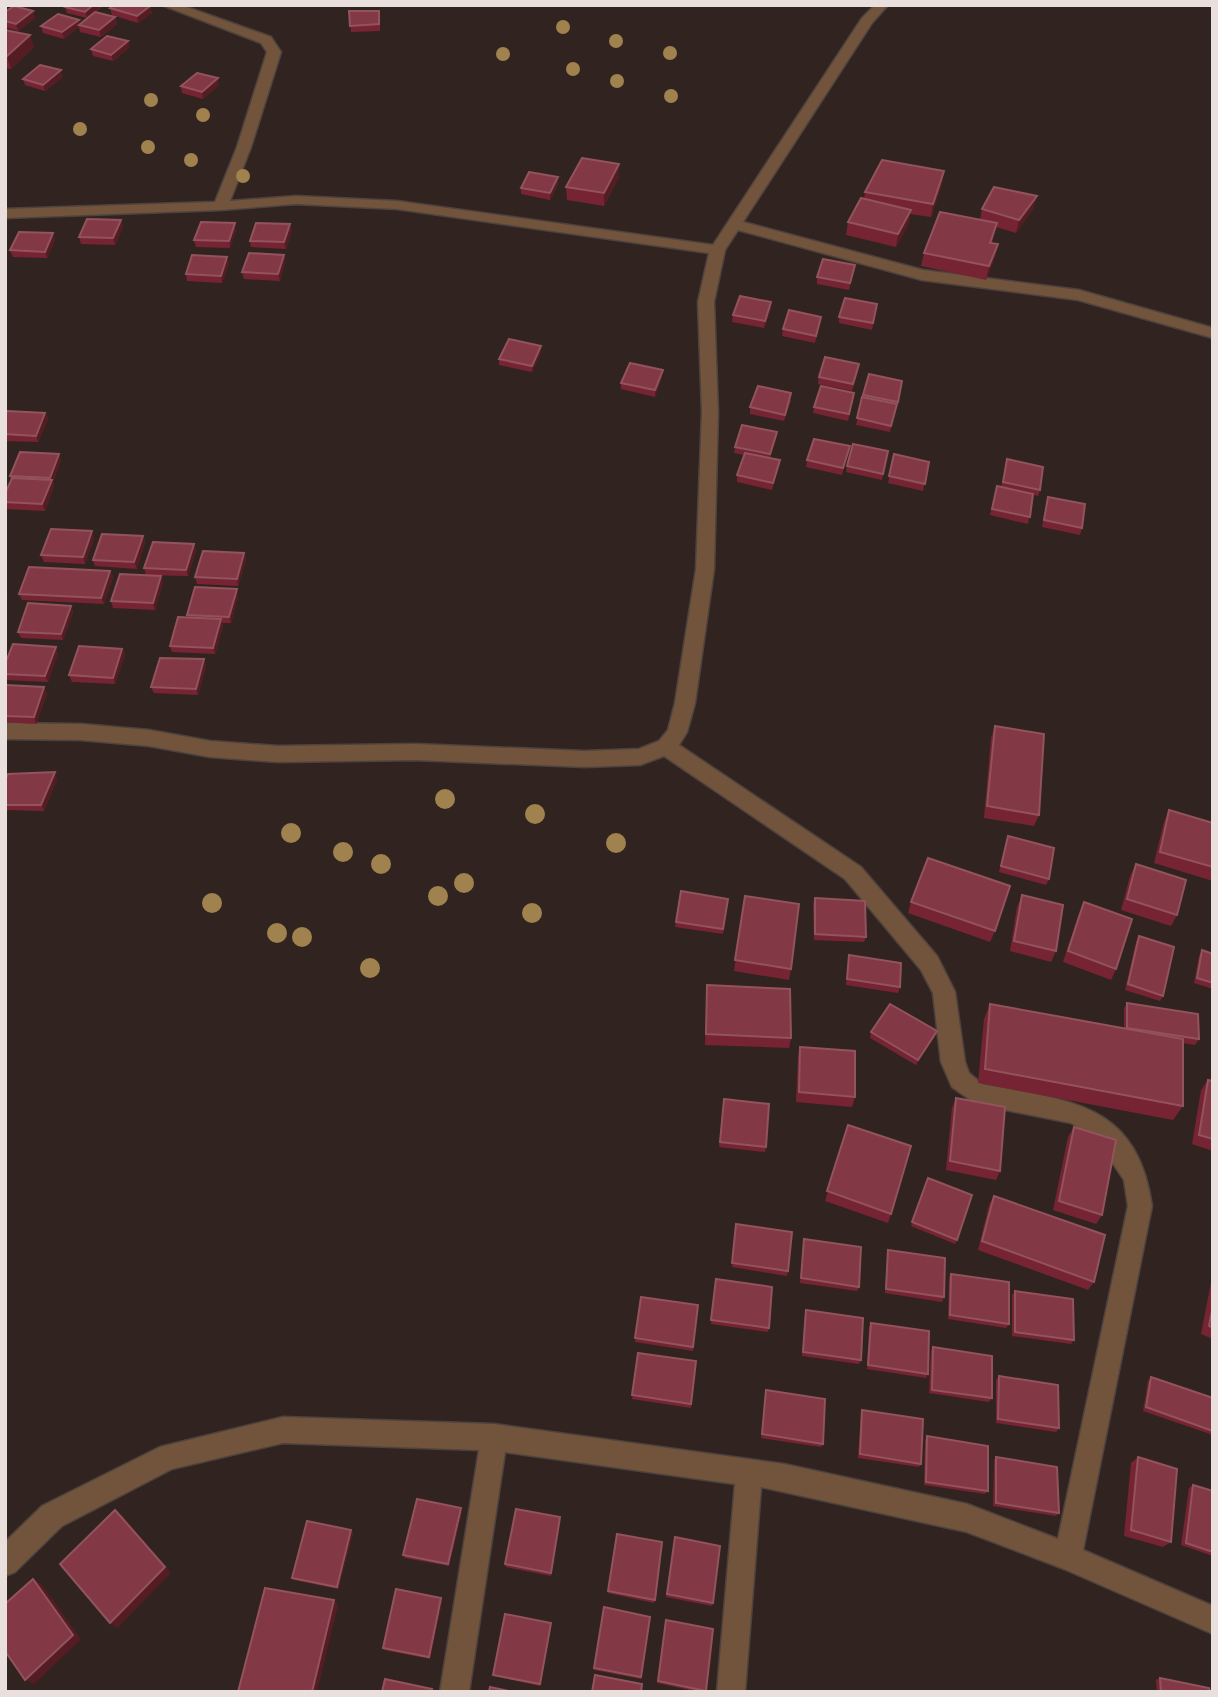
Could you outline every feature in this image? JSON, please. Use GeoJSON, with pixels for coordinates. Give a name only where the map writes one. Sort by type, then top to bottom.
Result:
{"type":"FeatureCollection","features":[{"type":"Feature","properties":{"kind":"street"},"geometry":{"type":"LineString","coordinates":[[167,5],[265,40],[274,52],[244,147],[221,206]]}},
{"type":"Feature","properties":{"kind":"street"},"geometry":{"type":"LineString","coordinates":[[5,730],[81,732],[149,738],[210,749],[278,754],[415,752],[585,759],[639,757],[666,747],[677,732],[685,703],[705,569],[710,412],[706,302],[717,250],[867,22],[882,5]]}},
{"type":"Feature","properties":{"kind":"street"},"geometry":{"type":"LineString","coordinates":[[5,214],[221,206],[296,200],[397,205],[717,250]]}},
{"type":"Feature","properties":{"kind":"street"},"geometry":{"type":"LineString","coordinates":[[734,224],[922,275],[1079,295],[1213,333]]}},
{"type":"Feature","properties":{"kind":"street"},"geometry":{"type":"LineString","coordinates":[[666,747],[826,853],[862,883],[921,952],[944,992],[953,1062],[960,1080],[976,1093],[1076,1113],[1103,1129],[1122,1153],[1136,1178],[1140,1206],[1068,1557]]}},
{"type":"Feature","properties":{"kind":"street"},"geometry":{"type":"LineString","coordinates":[[5,1562],[52,1516],[169,1456],[283,1430],[494,1437],[784,1477],[967,1518],[1068,1557],[1213,1620]]}},
{"type":"Feature","properties":{"kind":"street"},"geometry":{"type":"LineString","coordinates":[[454,1692],[494,1437]]}},
{"type":"Feature","properties":{"kind":"street"},"geometry":{"type":"LineString","coordinates":[[731,1692],[749,1472]]}},
{"type":"Feature","properties":{"kind":"building"},"geometry":{"type":"Polygon","coordinates":[[[93,5],[85,12],[65,7],[93,5]]]}},
{"type":"Feature","properties":{"kind":"building"},"geometry":{"type":"Polygon","coordinates":[[[114,5],[150,6],[137,16],[110,8],[114,5]]]}},
{"type":"Feature","properties":{"kind":"building"},"geometry":{"type":"Polygon","coordinates":[[[14,6],[33,11],[16,24],[5,21],[5,12],[14,6]]]}},
{"type":"Feature","properties":{"kind":"building"},"geometry":{"type":"Polygon","coordinates":[[[349,11],[379,11],[379,24],[350,26],[349,11]]]}},
{"type":"Feature","properties":{"kind":"building"},"geometry":{"type":"Polygon","coordinates":[[[95,12],[115,17],[99,30],[79,25],[95,12]]]}},
{"type":"Feature","properties":{"kind":"building"},"geometry":{"type":"Polygon","coordinates":[[[58,14],[79,20],[62,32],[41,26],[58,14]]]}},
{"type":"Feature","properties":{"kind":"building"},"geometry":{"type":"Polygon","coordinates":[[[5,30],[30,35],[7,56],[5,56],[5,30]]]}},
{"type":"Feature","properties":{"kind":"building"},"geometry":{"type":"Polygon","coordinates":[[[107,36],[128,41],[111,55],[91,49],[107,36]]]}},
{"type":"Feature","properties":{"kind":"building"},"geometry":{"type":"Polygon","coordinates":[[[40,65],[61,70],[43,85],[23,79],[40,65]]]}},
{"type":"Feature","properties":{"kind":"building"},"geometry":{"type":"Polygon","coordinates":[[[197,73],[218,78],[202,92],[181,86],[197,73]]]}},
{"type":"Feature","properties":{"kind":"building"},"geometry":{"type":"Polygon","coordinates":[[[582,158],[619,164],[604,193],[566,187],[582,158]]]}},
{"type":"Feature","properties":{"kind":"building"},"geometry":{"type":"Polygon","coordinates":[[[882,160],[944,171],[933,204],[865,192],[882,160]]]}},
{"type":"Feature","properties":{"kind":"building"},"geometry":{"type":"Polygon","coordinates":[[[529,172],[558,177],[550,193],[521,188],[529,172]]]}},
{"type":"Feature","properties":{"kind":"building"},"geometry":{"type":"Polygon","coordinates":[[[994,187],[1037,196],[1019,220],[982,209],[994,187]]]}},
{"type":"Feature","properties":{"kind":"building"},"geometry":{"type":"Polygon","coordinates":[[[861,198],[911,210],[898,234],[848,222],[861,198]]]}},
{"type":"Feature","properties":{"kind":"building"},"geometry":{"type":"Polygon","coordinates":[[[940,212],[997,223],[990,243],[998,244],[989,266],[924,253],[940,212]]]}},
{"type":"Feature","properties":{"kind":"building"},"geometry":{"type":"Polygon","coordinates":[[[87,219],[121,220],[113,238],[79,237],[87,219]]]}},
{"type":"Feature","properties":{"kind":"building"},"geometry":{"type":"Polygon","coordinates":[[[201,222],[235,223],[229,241],[194,240],[201,222]]]}},
{"type":"Feature","properties":{"kind":"building"},"geometry":{"type":"Polygon","coordinates":[[[256,223],[290,224],[284,242],[250,241],[256,223]]]}},
{"type":"Feature","properties":{"kind":"building"},"geometry":{"type":"Polygon","coordinates":[[[19,232],[53,233],[45,252],[10,250],[19,232]]]}},
{"type":"Feature","properties":{"kind":"building"},"geometry":{"type":"Polygon","coordinates":[[[249,253],[284,255],[278,274],[242,272],[249,253]]]}},
{"type":"Feature","properties":{"kind":"building"},"geometry":{"type":"Polygon","coordinates":[[[192,255],[227,257],[221,276],[186,274],[192,255]]]}},
{"type":"Feature","properties":{"kind":"building"},"geometry":{"type":"Polygon","coordinates":[[[823,259],[855,265],[850,283],[817,277],[823,259]]]}},
{"type":"Feature","properties":{"kind":"building"},"geometry":{"type":"Polygon","coordinates":[[[740,296],[771,302],[765,321],[733,315],[740,296]]]}},
{"type":"Feature","properties":{"kind":"building"},"geometry":{"type":"Polygon","coordinates":[[[845,298],[877,304],[873,323],[839,317],[845,298]]]}},
{"type":"Feature","properties":{"kind":"building"},"geometry":{"type":"Polygon","coordinates":[[[789,310],[821,317],[816,336],[783,329],[789,310]]]}},
{"type":"Feature","properties":{"kind":"building"},"geometry":{"type":"Polygon","coordinates":[[[509,339],[541,346],[532,366],[499,359],[509,339]]]}},
{"type":"Feature","properties":{"kind":"building"},"geometry":{"type":"Polygon","coordinates":[[[825,357],[859,364],[853,384],[819,377],[825,357]]]}},
{"type":"Feature","properties":{"kind":"building"},"geometry":{"type":"Polygon","coordinates":[[[630,363],[663,370],[655,390],[621,383],[630,363]]]}},
{"type":"Feature","properties":{"kind":"building"},"geometry":{"type":"Polygon","coordinates":[[[869,374],[902,381],[898,402],[863,395],[869,374]]]}},
{"type":"Feature","properties":{"kind":"building"},"geometry":{"type":"Polygon","coordinates":[[[758,386],[791,393],[785,415],[750,407],[758,386]]]}},
{"type":"Feature","properties":{"kind":"building"},"geometry":{"type":"Polygon","coordinates":[[[821,386],[854,393],[849,414],[814,407],[821,386]]]}},
{"type":"Feature","properties":{"kind":"building"},"geometry":{"type":"Polygon","coordinates":[[[862,397],[897,404],[891,426],[857,418],[862,397]]]}},
{"type":"Feature","properties":{"kind":"building"},"geometry":{"type":"Polygon","coordinates":[[[7,411],[45,413],[36,436],[5,434],[7,411]]]}},
{"type":"Feature","properties":{"kind":"building"},"geometry":{"type":"Polygon","coordinates":[[[742,425],[777,432],[770,454],[735,447],[742,425]]]}},
{"type":"Feature","properties":{"kind":"building"},"geometry":{"type":"Polygon","coordinates":[[[814,439],[850,446],[843,468],[807,460],[814,439]]]}},
{"type":"Feature","properties":{"kind":"building"},"geometry":{"type":"Polygon","coordinates":[[[853,444],[888,451],[883,474],[847,466],[853,444]]]}},
{"type":"Feature","properties":{"kind":"building"},"geometry":{"type":"Polygon","coordinates":[[[20,452],[59,454],[50,478],[10,476],[20,452]]]}},
{"type":"Feature","properties":{"kind":"building"},"geometry":{"type":"Polygon","coordinates":[[[745,453],[780,460],[773,483],[737,475],[745,453]]]}},
{"type":"Feature","properties":{"kind":"building"},"geometry":{"type":"Polygon","coordinates":[[[894,454],[929,462],[925,484],[889,476],[894,454]]]}},
{"type":"Feature","properties":{"kind":"building"},"geometry":{"type":"Polygon","coordinates":[[[1007,459],[1043,467],[1040,490],[1003,482],[1007,459]]]}},
{"type":"Feature","properties":{"kind":"building"},"geometry":{"type":"Polygon","coordinates":[[[12,478],[52,480],[42,504],[5,502],[5,494],[12,478]]]}},
{"type":"Feature","properties":{"kind":"building"},"geometry":{"type":"Polygon","coordinates":[[[997,486],[1033,494],[1030,517],[992,509],[997,486]]]}},
{"type":"Feature","properties":{"kind":"building"},"geometry":{"type":"Polygon","coordinates":[[[1048,497],[1085,504],[1082,528],[1044,520],[1048,497]]]}},
{"type":"Feature","properties":{"kind":"building"},"geometry":{"type":"Polygon","coordinates":[[[51,529],[92,531],[83,557],[41,555],[51,529]]]}},
{"type":"Feature","properties":{"kind":"building"},"geometry":{"type":"Polygon","coordinates":[[[102,534],[143,536],[134,562],[93,560],[102,534]]]}},
{"type":"Feature","properties":{"kind":"building"},"geometry":{"type":"Polygon","coordinates":[[[153,542],[194,544],[186,570],[144,568],[153,542]]]}},
{"type":"Feature","properties":{"kind":"building"},"geometry":{"type":"Polygon","coordinates":[[[203,551],[244,553],[237,579],[195,577],[203,551]]]}},
{"type":"Feature","properties":{"kind":"building"},"geometry":{"type":"Polygon","coordinates":[[[29,567],[110,571],[101,598],[19,594],[29,567]]]}},
{"type":"Feature","properties":{"kind":"building"},"geometry":{"type":"Polygon","coordinates":[[[120,574],[161,576],[153,603],[111,601],[120,574]]]}},
{"type":"Feature","properties":{"kind":"building"},"geometry":{"type":"Polygon","coordinates":[[[195,587],[237,589],[229,617],[187,615],[195,587]]]}},
{"type":"Feature","properties":{"kind":"building"},"geometry":{"type":"Polygon","coordinates":[[[28,603],[71,606],[61,634],[18,632],[28,603]]]}},
{"type":"Feature","properties":{"kind":"building"},"geometry":{"type":"Polygon","coordinates":[[[178,617],[221,619],[213,648],[170,646],[178,617]]]}},
{"type":"Feature","properties":{"kind":"building"},"geometry":{"type":"Polygon","coordinates":[[[13,644],[56,647],[45,676],[5,674],[5,664],[13,644]]]}},
{"type":"Feature","properties":{"kind":"building"},"geometry":{"type":"Polygon","coordinates":[[[79,646],[122,649],[113,678],[69,675],[79,646]]]}},
{"type":"Feature","properties":{"kind":"building"},"geometry":{"type":"Polygon","coordinates":[[[160,658],[204,659],[196,689],[151,687],[160,658]]]}},
{"type":"Feature","properties":{"kind":"building"},"geometry":{"type":"Polygon","coordinates":[[[5,685],[44,687],[34,717],[5,716],[5,685]]]}},
{"type":"Feature","properties":{"kind":"building"},"geometry":{"type":"Polygon","coordinates":[[[995,726],[1044,734],[1039,815],[987,806],[995,726]]]}},
{"type":"Feature","properties":{"kind":"building"},"geometry":{"type":"Polygon","coordinates":[[[55,772],[41,805],[5,805],[5,780],[8,774],[55,772]]]}},
{"type":"Feature","properties":{"kind":"building"},"geometry":{"type":"Polygon","coordinates":[[[1169,810],[1213,823],[1213,867],[1160,852],[1169,810]]]}},
{"type":"Feature","properties":{"kind":"building"},"geometry":{"type":"Polygon","coordinates":[[[1008,836],[1054,848],[1049,879],[1001,866],[1008,836]]]}},
{"type":"Feature","properties":{"kind":"building"},"geometry":{"type":"Polygon","coordinates":[[[928,858],[1010,886],[995,931],[911,902],[928,858]]]}},
{"type":"Feature","properties":{"kind":"building"},"geometry":{"type":"Polygon","coordinates":[[[1136,864],[1186,880],[1177,915],[1127,899],[1136,864]]]}},
{"type":"Feature","properties":{"kind":"building"},"geometry":{"type":"Polygon","coordinates":[[[681,891],[728,899],[723,929],[676,922],[681,891]]]}},
{"type":"Feature","properties":{"kind":"building"},"geometry":{"type":"Polygon","coordinates":[[[1022,895],[1063,905],[1056,951],[1014,941],[1022,895]]]}},
{"type":"Feature","properties":{"kind":"building"},"geometry":{"type":"Polygon","coordinates":[[[745,896],[799,904],[791,969],[735,960],[745,896]]]}},
{"type":"Feature","properties":{"kind":"building"},"geometry":{"type":"Polygon","coordinates":[[[815,898],[865,901],[866,937],[815,934],[815,898]]]}},
{"type":"Feature","properties":{"kind":"building"},"geometry":{"type":"Polygon","coordinates":[[[1084,902],[1132,919],[1116,969],[1068,951],[1084,902]]]}},
{"type":"Feature","properties":{"kind":"building"},"geometry":{"type":"Polygon","coordinates":[[[1139,936],[1174,947],[1163,996],[1128,984],[1139,936]]]}},
{"type":"Feature","properties":{"kind":"building"},"geometry":{"type":"Polygon","coordinates":[[[1202,950],[1213,954],[1213,983],[1197,978],[1202,950]]]}},
{"type":"Feature","properties":{"kind":"building"},"geometry":{"type":"Polygon","coordinates":[[[849,955],[901,963],[900,987],[847,979],[849,955]]]}},
{"type":"Feature","properties":{"kind":"building"},"geometry":{"type":"Polygon","coordinates":[[[707,985],[790,989],[791,1038],[706,1034],[707,985]]]}},
{"type":"Feature","properties":{"kind":"building"},"geometry":{"type":"Polygon","coordinates":[[[1127,1003],[1198,1014],[1199,1039],[1127,1028],[1127,1003]]]}},
{"type":"Feature","properties":{"kind":"building"},"geometry":{"type":"Polygon","coordinates":[[[890,1004],[937,1031],[918,1060],[871,1032],[890,1004]]]}},
{"type":"Feature","properties":{"kind":"building"},"geometry":{"type":"Polygon","coordinates":[[[990,1004],[1183,1039],[1183,1106],[985,1069],[990,1004]]]}},
{"type":"Feature","properties":{"kind":"building"},"geometry":{"type":"Polygon","coordinates":[[[800,1047],[855,1051],[855,1097],[799,1092],[800,1047]]]}},
{"type":"Feature","properties":{"kind":"building"},"geometry":{"type":"Polygon","coordinates":[[[1208,1080],[1213,1081],[1213,1139],[1199,1135],[1208,1080]]]}},
{"type":"Feature","properties":{"kind":"building"},"geometry":{"type":"Polygon","coordinates":[[[956,1098],[1005,1107],[1000,1171],[950,1161],[956,1098]]]}},
{"type":"Feature","properties":{"kind":"building"},"geometry":{"type":"Polygon","coordinates":[[[724,1099],[769,1104],[766,1147],[720,1142],[724,1099]]]}},
{"type":"Feature","properties":{"kind":"building"},"geometry":{"type":"Polygon","coordinates":[[[848,1125],[911,1146],[891,1214],[827,1191],[848,1125]]]}},
{"type":"Feature","properties":{"kind":"building"},"geometry":{"type":"Polygon","coordinates":[[[1074,1127],[1116,1140],[1102,1215],[1059,1201],[1074,1127]]]}},
{"type":"Feature","properties":{"kind":"building"},"geometry":{"type":"Polygon","coordinates":[[[928,1178],[972,1195],[957,1240],[912,1222],[928,1178]]]}},
{"type":"Feature","properties":{"kind":"building"},"geometry":{"type":"Polygon","coordinates":[[[994,1196],[1105,1235],[1094,1282],[982,1241],[994,1196]]]}},
{"type":"Feature","properties":{"kind":"building"},"geometry":{"type":"Polygon","coordinates":[[[736,1224],[792,1232],[788,1271],[732,1263],[736,1224]]]}},
{"type":"Feature","properties":{"kind":"building"},"geometry":{"type":"Polygon","coordinates":[[[804,1239],[861,1247],[859,1287],[801,1278],[804,1239]]]}},
{"type":"Feature","properties":{"kind":"building"},"geometry":{"type":"Polygon","coordinates":[[[888,1250],[945,1258],[944,1297],[886,1289],[888,1250]]]}},
{"type":"Feature","properties":{"kind":"building"},"geometry":{"type":"Polygon","coordinates":[[[951,1274],[1009,1282],[1009,1324],[950,1315],[951,1274]]]}},
{"type":"Feature","properties":{"kind":"building"},"geometry":{"type":"Polygon","coordinates":[[[716,1279],[772,1287],[769,1328],[711,1320],[716,1279]]]}},
{"type":"Feature","properties":{"kind":"building"},"geometry":{"type":"Polygon","coordinates":[[[1015,1291],[1073,1299],[1074,1340],[1015,1332],[1015,1291]]]}},
{"type":"Feature","properties":{"kind":"building"},"geometry":{"type":"Polygon","coordinates":[[[641,1297],[698,1305],[693,1347],[635,1338],[641,1297]]]}},
{"type":"Feature","properties":{"kind":"building"},"geometry":{"type":"Polygon","coordinates":[[[1213,1305],[1213,1328],[1209,1326],[1213,1305]]]}},
{"type":"Feature","properties":{"kind":"building"},"geometry":{"type":"Polygon","coordinates":[[[806,1310],[863,1318],[861,1360],[803,1352],[806,1310]]]}},
{"type":"Feature","properties":{"kind":"building"},"geometry":{"type":"Polygon","coordinates":[[[871,1323],[929,1331],[928,1374],[868,1365],[871,1323]]]}},
{"type":"Feature","properties":{"kind":"building"},"geometry":{"type":"Polygon","coordinates":[[[933,1347],[992,1356],[992,1398],[932,1390],[933,1347]]]}},
{"type":"Feature","properties":{"kind":"building"},"geometry":{"type":"Polygon","coordinates":[[[638,1353],[696,1361],[691,1404],[632,1395],[638,1353]]]}},
{"type":"Feature","properties":{"kind":"building"},"geometry":{"type":"Polygon","coordinates":[[[999,1376],[1058,1385],[1059,1428],[998,1419],[999,1376]]]}},
{"type":"Feature","properties":{"kind":"building"},"geometry":{"type":"Polygon","coordinates":[[[1151,1377],[1213,1398],[1213,1431],[1146,1407],[1151,1377]]]}},
{"type":"Feature","properties":{"kind":"building"},"geometry":{"type":"Polygon","coordinates":[[[766,1390],[825,1399],[823,1444],[762,1434],[766,1390]]]}},
{"type":"Feature","properties":{"kind":"building"},"geometry":{"type":"Polygon","coordinates":[[[862,1410],[923,1419],[921,1464],[860,1454],[862,1410]]]}},
{"type":"Feature","properties":{"kind":"building"},"geometry":{"type":"Polygon","coordinates":[[[927,1436],[988,1446],[988,1491],[926,1482],[927,1436]]]}},
{"type":"Feature","properties":{"kind":"building"},"geometry":{"type":"Polygon","coordinates":[[[996,1457],[1057,1467],[1059,1513],[996,1503],[996,1457]]]}},
{"type":"Feature","properties":{"kind":"building"},"geometry":{"type":"Polygon","coordinates":[[[1138,1457],[1177,1469],[1171,1542],[1131,1530],[1138,1457]]]}},
{"type":"Feature","properties":{"kind":"building"},"geometry":{"type":"Polygon","coordinates":[[[1193,1485],[1213,1491],[1213,1552],[1186,1543],[1193,1485]]]}},
{"type":"Feature","properties":{"kind":"building"},"geometry":{"type":"Polygon","coordinates":[[[417,1499],[461,1508],[448,1564],[403,1555],[417,1499]]]}},
{"type":"Feature","properties":{"kind":"building"},"geometry":{"type":"Polygon","coordinates":[[[516,1509],[560,1517],[551,1573],[505,1564],[516,1509]]]}},
{"type":"Feature","properties":{"kind":"building"},"geometry":{"type":"Polygon","coordinates":[[[115,1510],[165,1567],[110,1623],[60,1564],[115,1510]]]}},
{"type":"Feature","properties":{"kind":"building"},"geometry":{"type":"Polygon","coordinates":[[[307,1521],[351,1530],[337,1587],[292,1578],[307,1521]]]}},
{"type":"Feature","properties":{"kind":"building"},"geometry":{"type":"Polygon","coordinates":[[[617,1534],[662,1542],[655,1600],[608,1591],[617,1534]]]}},
{"type":"Feature","properties":{"kind":"building"},"geometry":{"type":"Polygon","coordinates":[[[675,1537],[720,1546],[713,1603],[667,1594],[675,1537]]]}},
{"type":"Feature","properties":{"kind":"building"},"geometry":{"type":"Polygon","coordinates":[[[33,1579],[73,1635],[25,1680],[5,1651],[5,1604],[33,1579]]]}},
{"type":"Feature","properties":{"kind":"building"},"geometry":{"type":"Polygon","coordinates":[[[265,1588],[334,1600],[312,1692],[238,1692],[265,1588]]]}},
{"type":"Feature","properties":{"kind":"building"},"geometry":{"type":"Polygon","coordinates":[[[396,1589],[441,1598],[429,1657],[383,1648],[396,1589]]]}},
{"type":"Feature","properties":{"kind":"building"},"geometry":{"type":"Polygon","coordinates":[[[604,1607],[650,1617],[641,1677],[594,1668],[604,1607]]]}},
{"type":"Feature","properties":{"kind":"building"},"geometry":{"type":"Polygon","coordinates":[[[505,1614],[551,1623],[540,1684],[493,1675],[505,1614]]]}},
{"type":"Feature","properties":{"kind":"building"},"geometry":{"type":"Polygon","coordinates":[[[666,1620],[713,1629],[706,1691],[658,1681],[666,1620]]]}},
{"type":"Feature","properties":{"kind":"building"},"geometry":{"type":"Polygon","coordinates":[[[595,1675],[642,1684],[641,1692],[592,1692],[595,1675]]]}},
{"type":"Feature","properties":{"kind":"building"},"geometry":{"type":"Polygon","coordinates":[[[1160,1678],[1209,1688],[1210,1692],[1161,1692],[1160,1678]]]}},
{"type":"Feature","properties":{"kind":"building"},"geometry":{"type":"Polygon","coordinates":[[[385,1679],[432,1689],[431,1692],[382,1692],[385,1679]]]}},
{"type":"Feature","properties":{"kind":"building"},"geometry":{"type":"Polygon","coordinates":[[[490,1687],[513,1692],[489,1692],[490,1687]]]}}]}
